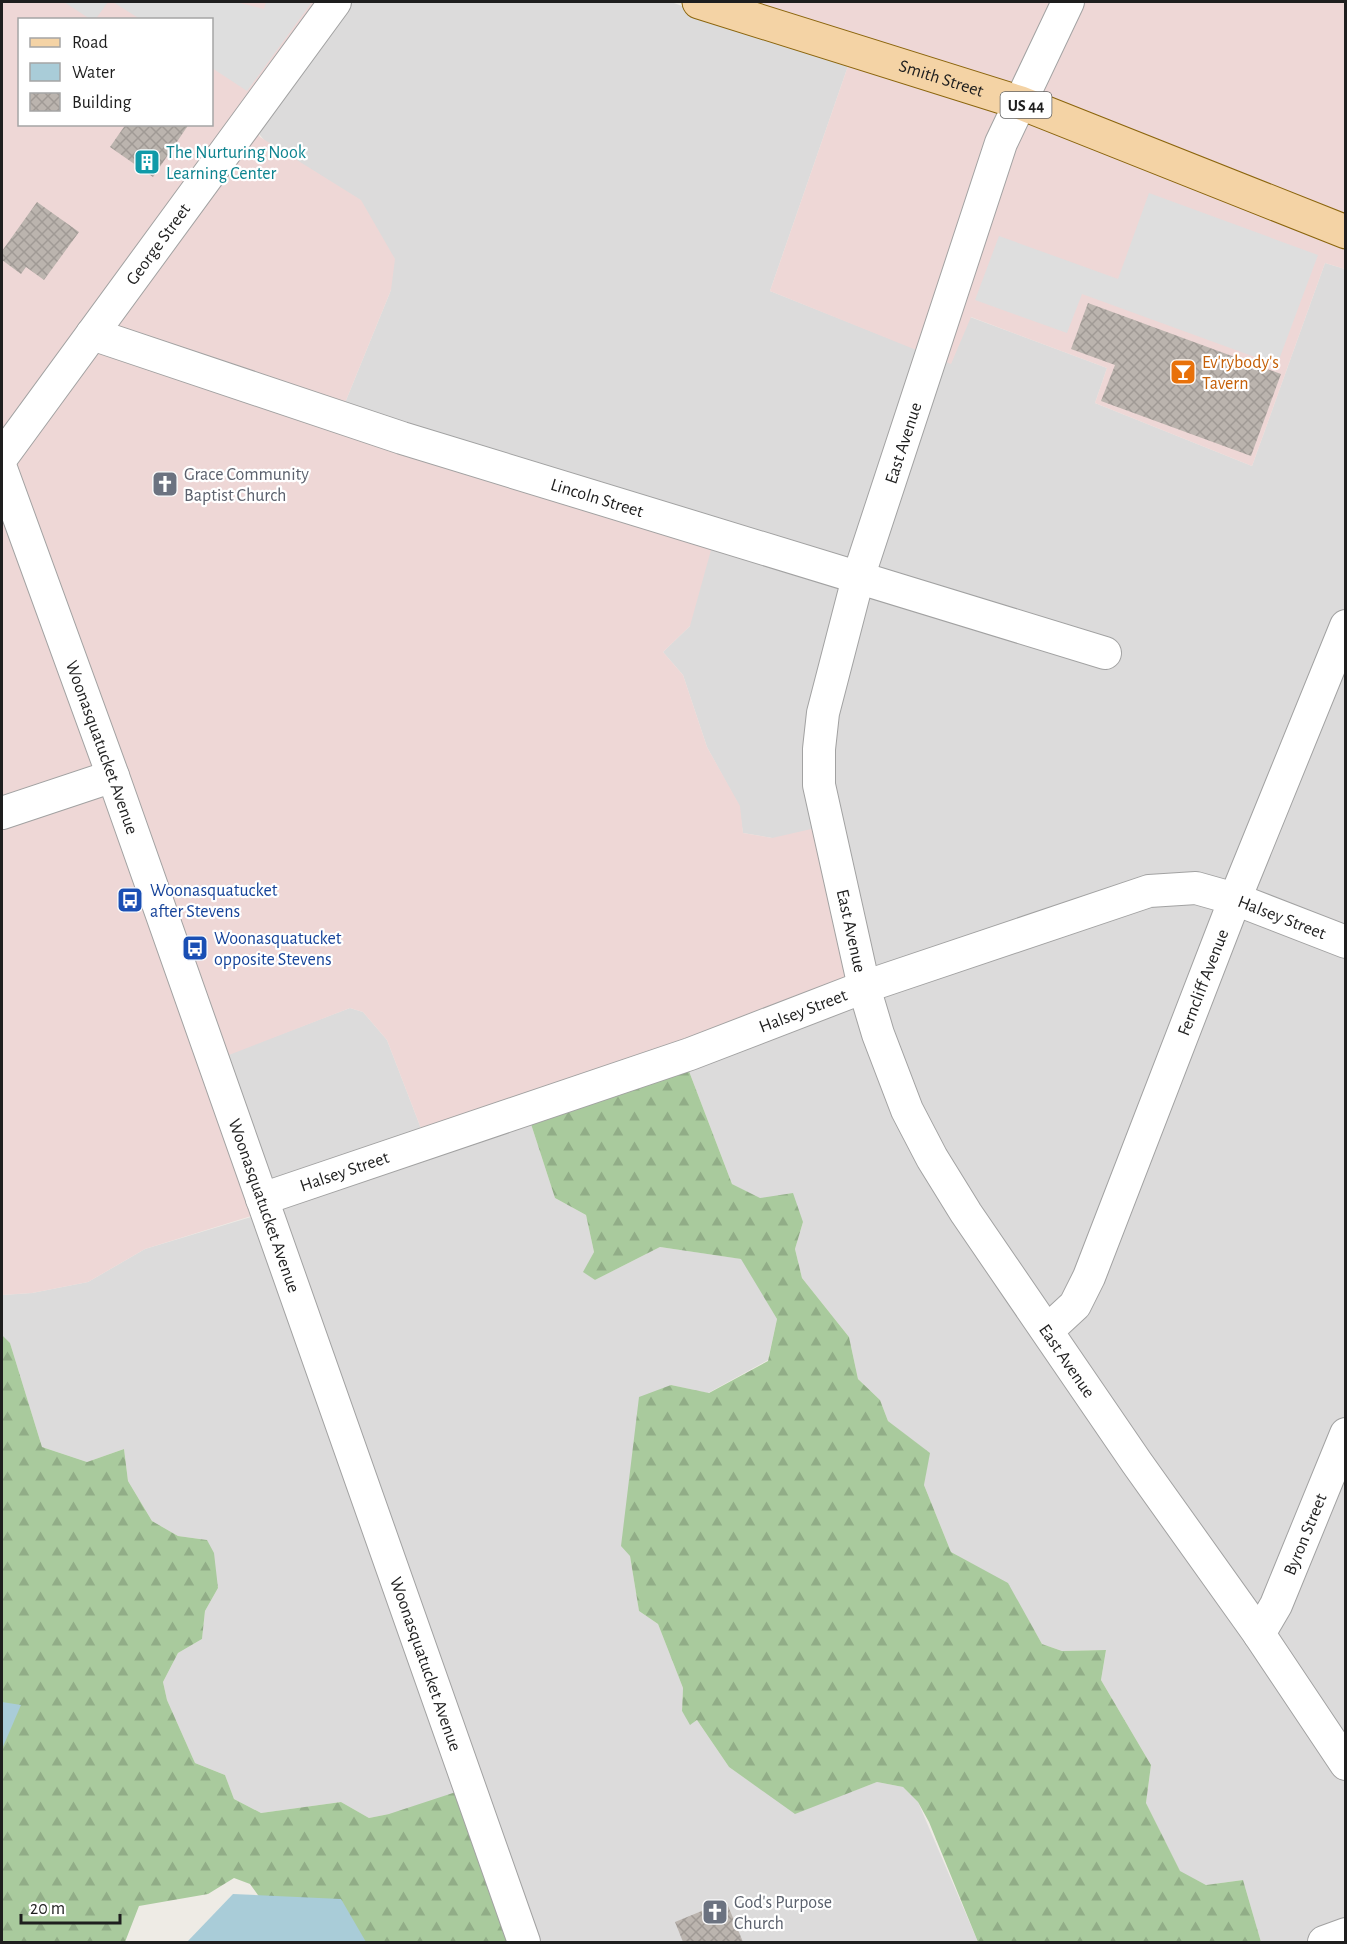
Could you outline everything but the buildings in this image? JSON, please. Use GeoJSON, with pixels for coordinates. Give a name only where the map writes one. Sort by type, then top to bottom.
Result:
{"type":"FeatureCollection","features":[{"type":"Feature","properties":{"kind":"main road","name":"Smith Street"},"geometry":{"type":"LineString","coordinates":[[699,2],[1021,103],[1346,232]]}},
{"type":"Feature","properties":{"kind":"street","name":"George Street"},"geometry":{"type":"LineString","coordinates":[[2,457],[335,2]]}},
{"type":"Feature","properties":{"kind":"street","name":"East Avenue"},"geometry":{"type":"LineString","coordinates":[[1068,2],[1001,143],[858,578],[823,713],[819,749],[819,786],[864,987],[907,1110],[932,1158],[966,1214],[1048,1330],[1137,1463],[1259,1634],[1346,1764]]}},
{"type":"Feature","properties":{"kind":"street","name":"Lincoln Street"},"geometry":{"type":"LineString","coordinates":[[92,334],[402,438],[1105,653]]}},
{"type":"Feature","properties":{"kind":"street","name":"Woonasquatucket Avenue"},"geometry":{"type":"LineString","coordinates":[[2,471],[113,776],[524,1942]]}},
{"type":"Feature","properties":{"kind":"street","name":"Ferncliff Avenue"},"geometry":{"type":"LineString","coordinates":[[1048,1330],[1075,1305],[1089,1277],[1235,899],[1346,626]]}},
{"type":"Feature","properties":{"kind":"street"},"geometry":{"type":"LineString","coordinates":[[2,813],[113,776]]}},
{"type":"Feature","properties":{"kind":"street","name":"Halsey Street"},"geometry":{"type":"LineString","coordinates":[[262,1199],[690,1054],[864,987],[1149,891],[1196,888],[1235,899],[1346,942]]}},
{"type":"Feature","properties":{"kind":"street","name":"Byron Street"},"geometry":{"type":"LineString","coordinates":[[1259,1634],[1276,1605],[1346,1434]]}},
{"type":"Feature","properties":{"kind":"street"},"geometry":{"type":"LineString","coordinates":[[1324,1942],[1346,1934]]}},
{"type":"Feature","properties":{"kind":"shaded area"},"geometry":{"type":"Polygon","coordinates":[[[2,2],[349,2],[254,128],[260,137],[361,200],[395,259],[391,290],[336,425],[703,543],[711,550],[690,626],[663,652],[683,675],[707,747],[740,806],[743,833],[772,838],[820,827],[852,1006],[430,1152],[387,1040],[363,1012],[350,1008],[216,1060],[261,1213],[145,1249],[88,1282],[32,1293],[2,1295],[2,2]]]}},
{"type":"Feature","properties":{"kind":"shaded area"},"geometry":{"type":"Polygon","coordinates":[[[64,2],[108,2],[96,18],[88,18],[64,2]]]}},
{"type":"Feature","properties":{"kind":"shaded area"},"geometry":{"type":"Polygon","coordinates":[[[113,2],[236,2],[264,9],[266,2],[312,2],[247,91],[213,69],[213,18],[138,18],[113,2]]]}},
{"type":"Feature","properties":{"kind":"shaded area"},"geometry":{"type":"Polygon","coordinates":[[[350,2],[671,2],[848,66],[770,291],[951,363],[970,317],[1107,368],[1095,403],[1252,466],[1325,263],[1345,269],[1345,1942],[1261,1942],[1243,1880],[1206,1885],[1180,1872],[1146,1803],[1151,1765],[1101,1680],[1106,1650],[1062,1651],[1042,1644],[1008,1584],[951,1552],[924,1485],[929,1453],[888,1421],[880,1400],[858,1379],[849,1337],[802,1278],[795,1249],[803,1222],[732,1184],[687,1066],[772,838],[743,833],[739,806],[707,747],[683,675],[663,652],[690,626],[336,425],[391,290],[254,128],[350,2]]]}},
{"type":"Feature","properties":{"kind":"shaded area"},"geometry":{"type":"Polygon","coordinates":[[[682,2],[1345,2],[1345,269],[1325,263],[1252,466],[1095,403],[1107,368],[971,317],[951,364],[770,291],[848,66],[682,2]]]}},
{"type":"Feature","properties":{"kind":"shaded area"},"geometry":{"type":"Polygon","coordinates":[[[1149,193],[1318,255],[1277,365],[1082,294],[1067,333],[975,300],[999,236],[1118,279],[1149,193]]]}},
{"type":"Feature","properties":{"kind":"shaded area"},"geometry":{"type":"Polygon","coordinates":[[[350,1008],[363,1012],[387,1040],[430,1152],[531,1124],[555,1198],[586,1215],[594,1252],[584,1272],[595,1280],[660,1247],[742,1259],[777,1319],[768,1360],[708,1393],[671,1385],[630,1556],[639,1611],[658,1624],[683,1688],[682,1711],[691,1724],[697,1720],[729,1767],[795,1813],[877,1782],[903,1787],[918,1802],[978,1942],[521,1942],[389,1814],[369,1818],[341,1802],[261,1813],[234,1799],[225,1775],[195,1763],[167,1700],[163,1682],[178,1653],[202,1639],[205,1611],[218,1588],[207,1540],[178,1536],[152,1521],[128,1481],[124,1449],[87,1462],[42,1447],[10,1343],[2,1335],[2,1295],[32,1293],[88,1282],[145,1249],[261,1214],[216,1059],[350,1008]]]}},
{"type":"Feature","properties":{"kind":"green space"},"geometry":{"type":"Polygon","coordinates":[[[687,1066],[732,1184],[760,1198],[793,1193],[803,1222],[795,1249],[802,1278],[849,1337],[858,1379],[880,1400],[888,1421],[930,1453],[924,1485],[951,1552],[1008,1583],[1042,1644],[1062,1651],[1106,1650],[1101,1680],[1151,1765],[1146,1803],[1180,1871],[1206,1885],[1243,1880],[1261,1942],[978,1942],[929,1822],[918,1802],[903,1787],[877,1782],[795,1814],[729,1767],[697,1720],[690,1725],[682,1711],[683,1688],[658,1624],[639,1611],[630,1556],[621,1546],[639,1397],[671,1385],[709,1393],[768,1361],[777,1319],[741,1259],[660,1247],[595,1280],[583,1272],[594,1252],[586,1215],[555,1198],[531,1124],[687,1066]]]}},
{"type":"Feature","properties":{"kind":"green space"},"geometry":{"type":"Polygon","coordinates":[[[2,1335],[10,1343],[42,1447],[87,1462],[124,1449],[128,1481],[152,1521],[178,1536],[207,1540],[214,1553],[218,1588],[205,1611],[202,1639],[178,1653],[163,1682],[167,1700],[195,1763],[225,1775],[234,1799],[261,1813],[341,1802],[369,1818],[389,1814],[462,1790],[521,1942],[346,1942],[268,1909],[250,1884],[234,1878],[208,1894],[139,1906],[125,1942],[2,1942],[2,1335]]]}},
{"type":"Feature","properties":{"kind":"water"},"geometry":{"type":"Polygon","coordinates":[[[2,1702],[21,1705],[2,1749],[2,1702]]]}},
{"type":"Feature","properties":{"kind":"water"},"geometry":{"type":"Polygon","coordinates":[[[233,1894],[341,1899],[366,1942],[187,1942],[233,1894]]]}},
{"type":"Feature","properties":{"kind":"place","name":"The Nurturing Nook Learning Center"},"geometry":{"type":"Point","coordinates":[147,162]}},
{"type":"Feature","properties":{"kind":"place","name":"Ev'rybody's Tavern"},"geometry":{"type":"Point","coordinates":[1183,372]}},
{"type":"Feature","properties":{"kind":"place","name":"Grace Community Baptist Church"},"geometry":{"type":"Point","coordinates":[165,484]}},
{"type":"Feature","properties":{"kind":"place","name":"Woonasquatucket after Stevens"},"geometry":{"type":"Point","coordinates":[130,900]}},
{"type":"Feature","properties":{"kind":"place","name":"Woonasquatucket opposite Stevens"},"geometry":{"type":"Point","coordinates":[195,948]}},
{"type":"Feature","properties":{"kind":"place","name":"God's Purpose Church"},"geometry":{"type":"Point","coordinates":[715,1912]}}]}
